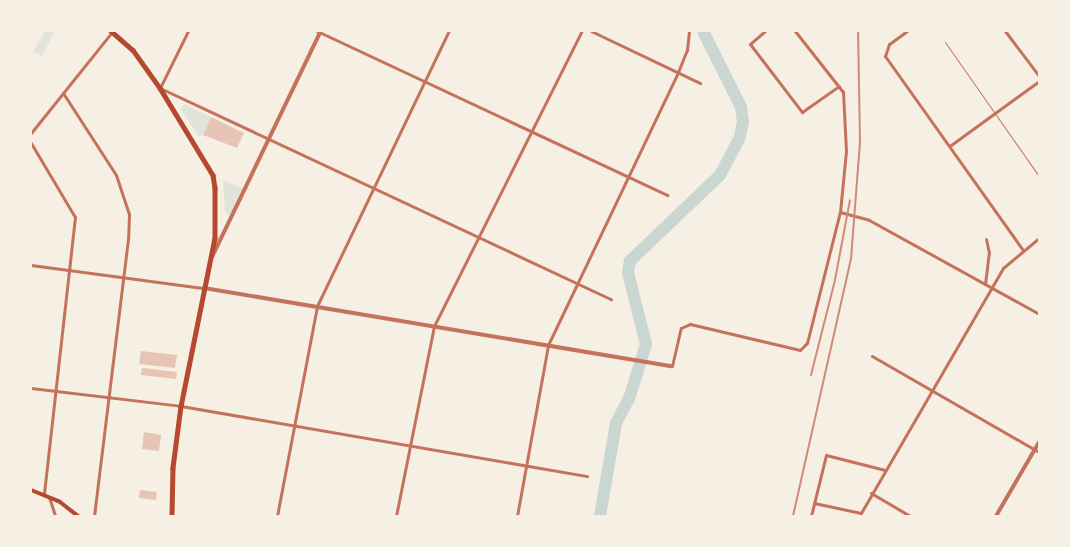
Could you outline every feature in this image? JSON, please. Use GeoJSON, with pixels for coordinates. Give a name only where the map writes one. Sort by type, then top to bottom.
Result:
{"type":"FeatureCollection","features":[{"type":"Feature","properties":{"kind":"main road"},"geometry":{"type":"LineString","coordinates":[[111,32],[133,50],[160,88],[213,175],[217,210],[212,258],[204,288],[181,406],[173,468],[172,516]]}},
{"type":"Feature","properties":{"kind":"main road"},"geometry":{"type":"LineString","coordinates":[[31,490],[49,496],[78,516]]}},
{"type":"Feature","properties":{"kind":"street"},"geometry":{"type":"LineString","coordinates":[[188,31],[160,88],[271,137],[611,299]]}},
{"type":"Feature","properties":{"kind":"street"},"geometry":{"type":"LineString","coordinates":[[278,516],[317,306],[450,31]]}},
{"type":"Feature","properties":{"kind":"street"},"geometry":{"type":"LineString","coordinates":[[396,516],[434,326],[582,31]]}},
{"type":"Feature","properties":{"kind":"street"},"geometry":{"type":"LineString","coordinates":[[592,31],[700,83]]}},
{"type":"Feature","properties":{"kind":"street"},"geometry":{"type":"LineString","coordinates":[[516,516],[548,345],[678,72],[687,50],[689,31]]}},
{"type":"Feature","properties":{"kind":"street"},"geometry":{"type":"LineString","coordinates":[[765,31],[750,44],[802,112],[839,86]]}},
{"type":"Feature","properties":{"kind":"street"},"geometry":{"type":"LineString","coordinates":[[31,265],[204,288],[672,366],[682,328],[690,324],[800,350],[806,344],[840,212],[846,151],[843,92],[795,31]]}},
{"type":"Feature","properties":{"kind":"street"},"geometry":{"type":"LineString","coordinates":[[908,31],[889,44],[885,56],[951,145],[1023,250]]}},
{"type":"Feature","properties":{"kind":"street"},"geometry":{"type":"LineString","coordinates":[[1005,31],[1039,76]]}},
{"type":"Feature","properties":{"kind":"street"},"geometry":{"type":"LineString","coordinates":[[31,132],[111,32]]}},
{"type":"Feature","properties":{"kind":"street"},"geometry":{"type":"LineString","coordinates":[[212,258],[320,32],[667,195]]}},
{"type":"Feature","properties":{"kind":"street"},"geometry":{"type":"LineString","coordinates":[[951,145],[1039,81]]}},
{"type":"Feature","properties":{"kind":"street"},"geometry":{"type":"LineString","coordinates":[[63,93],[116,174],[129,214],[94,516]]}},
{"type":"Feature","properties":{"kind":"street"},"geometry":{"type":"LineString","coordinates":[[31,143],[75,217],[44,494]]}},
{"type":"Feature","properties":{"kind":"street"},"geometry":{"type":"LineString","coordinates":[[840,212],[869,220],[1039,314]]}},
{"type":"Feature","properties":{"kind":"street"},"geometry":{"type":"LineString","coordinates":[[814,503],[860,513],[933,391],[1003,268],[1039,238]]}},
{"type":"Feature","properties":{"kind":"street"},"geometry":{"type":"LineString","coordinates":[[985,284],[989,253],[986,239]]}},
{"type":"Feature","properties":{"kind":"street"},"geometry":{"type":"LineString","coordinates":[[872,356],[1037,451]]}},
{"type":"Feature","properties":{"kind":"street"},"geometry":{"type":"LineString","coordinates":[[31,388],[181,406],[587,476]]}},
{"type":"Feature","properties":{"kind":"street"},"geometry":{"type":"LineString","coordinates":[[996,516],[1037,451],[1039,442]]}},
{"type":"Feature","properties":{"kind":"street"},"geometry":{"type":"LineString","coordinates":[[811,516],[826,455],[885,470]]}},
{"type":"Feature","properties":{"kind":"street"},"geometry":{"type":"LineString","coordinates":[[871,493],[910,516]]}},
{"type":"Feature","properties":{"kind":"street"},"geometry":{"type":"LineString","coordinates":[[49,496],[54,516]]}},
{"type":"Feature","properties":{"kind":"lane"},"geometry":{"type":"LineString","coordinates":[[945,42],[1039,176]]}},
{"type":"Feature","properties":{"kind":"shaded area"},"geometry":{"type":"Polygon","coordinates":[[[45,31],[55,31],[42,56],[33,52],[45,31]]]}},
{"type":"Feature","properties":{"kind":"shaded area"},"geometry":{"type":"Polygon","coordinates":[[[184,104],[211,117],[203,135],[199,137],[181,110],[184,104]]]}},
{"type":"Feature","properties":{"kind":"shaded area"},"geometry":{"type":"Polygon","coordinates":[[[223,180],[245,189],[233,214],[229,215],[225,212],[223,180]]]}},
{"type":"Feature","properties":{"kind":"building"},"geometry":{"type":"Polygon","coordinates":[[[211,117],[244,133],[237,148],[203,135],[211,117]]]}},
{"type":"Feature","properties":{"kind":"building"},"geometry":{"type":"Polygon","coordinates":[[[141,351],[177,355],[175,368],[139,364],[141,351]]]}},
{"type":"Feature","properties":{"kind":"building"},"geometry":{"type":"Polygon","coordinates":[[[142,368],[177,372],[176,379],[141,375],[142,368]]]}},
{"type":"Feature","properties":{"kind":"building"},"geometry":{"type":"Polygon","coordinates":[[[144,432],[161,435],[159,451],[142,449],[144,432]]]}},
{"type":"Feature","properties":{"kind":"building"},"geometry":{"type":"Polygon","coordinates":[[[140,490],[157,492],[156,500],[139,498],[140,490]]]}},
{"type":"Feature","properties":{"kind":"waterway"},"geometry":{"type":"LineString","coordinates":[[600,516],[616,423],[629,399],[646,344],[628,273],[630,261],[720,175],[739,140],[743,122],[741,107],[703,31]]}},
{"type":"Feature","properties":{"kind":"railway"},"geometry":{"type":"LineString","coordinates":[[793,516],[851,259],[860,142],[858,31]]}},
{"type":"Feature","properties":{"kind":"railway"},"geometry":{"type":"LineString","coordinates":[[811,375],[835,280],[850,200]]}}]}
